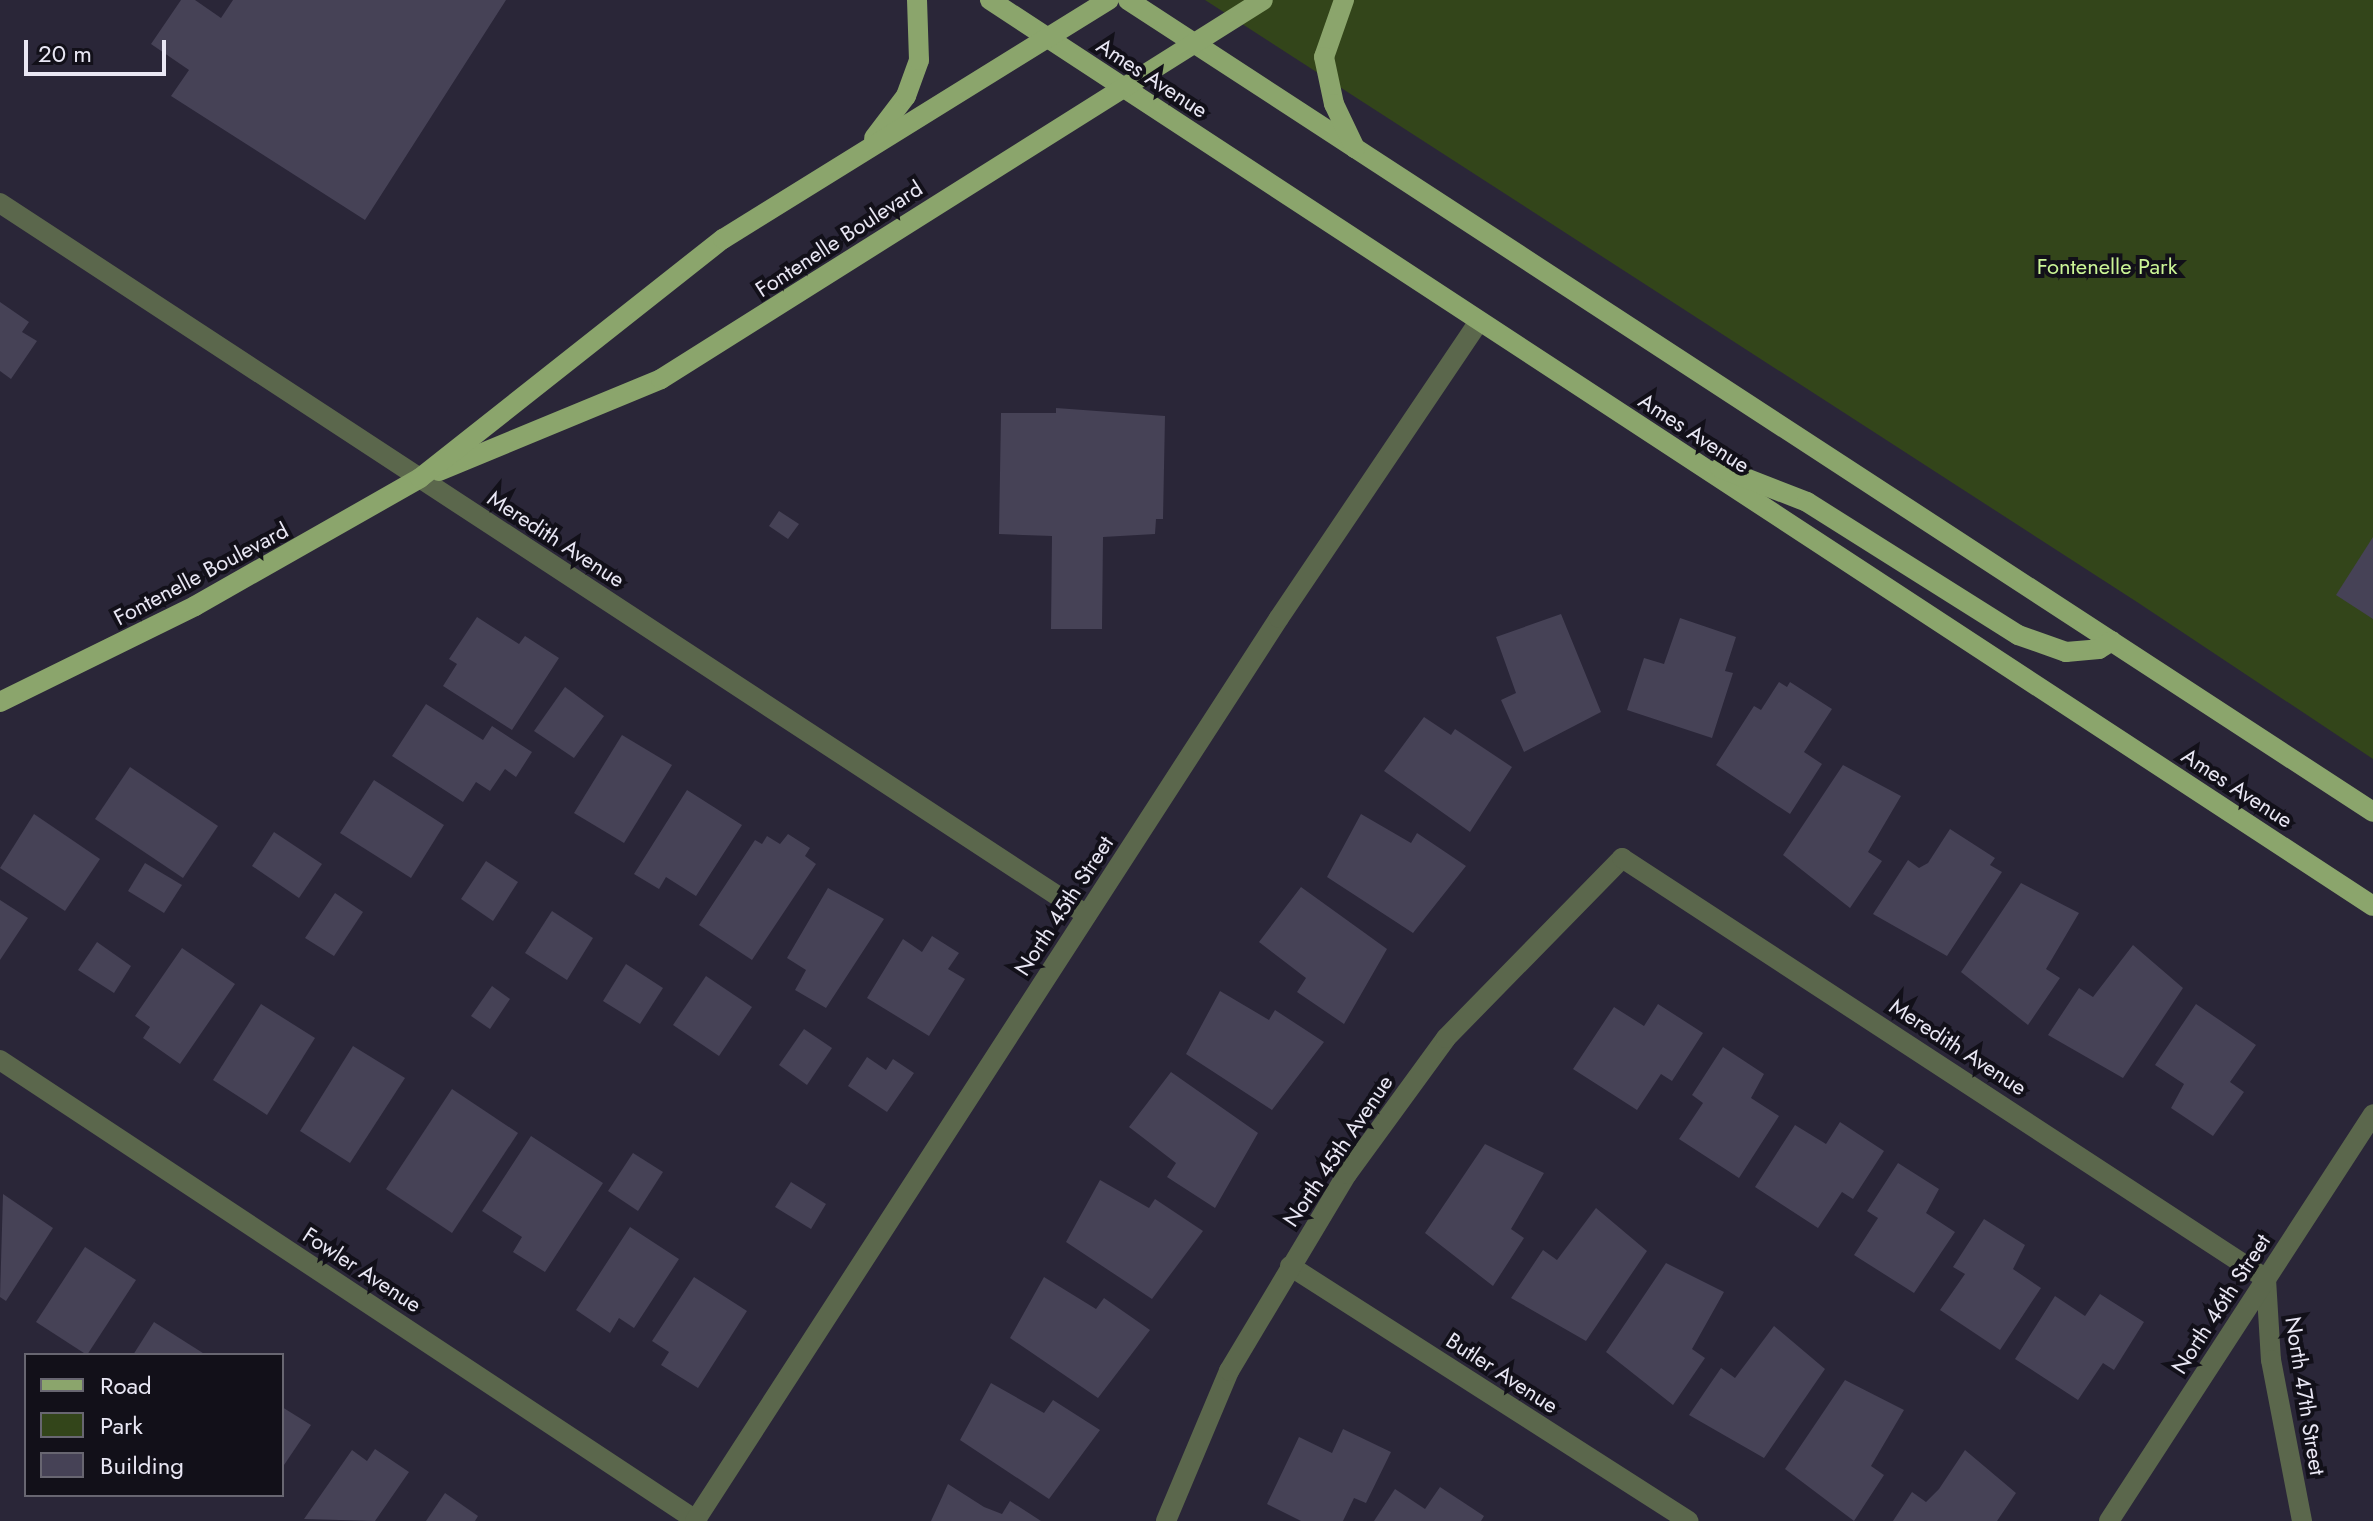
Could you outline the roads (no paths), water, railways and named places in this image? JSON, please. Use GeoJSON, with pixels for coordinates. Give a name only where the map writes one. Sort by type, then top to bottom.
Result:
{"type":"FeatureCollection","features":[{"type":"Feature","properties":{"kind":"main road"},"geometry":{"type":"LineString","coordinates":[[857,156],[906,96],[923,32],[917,0]]}},
{"type":"Feature","properties":{"kind":"main road","name":"Ames Avenue"},"geometry":{"type":"LineString","coordinates":[[990,0],[2373,906]]}},
{"type":"Feature","properties":{"kind":"main road","name":"Fontenelle Boulevard"},"geometry":{"type":"LineString","coordinates":[[420,478],[723,239],[1109,0]]}},
{"type":"Feature","properties":{"kind":"main road"},"geometry":{"type":"LineString","coordinates":[[1128,0],[2373,812]]}},
{"type":"Feature","properties":{"kind":"main road","name":"Fontenelle Boulevard"},"geometry":{"type":"LineString","coordinates":[[0,702],[195,606],[420,478],[661,379],[1121,85],[1263,0]]}},
{"type":"Feature","properties":{"kind":"main road"},"geometry":{"type":"LineString","coordinates":[[1344,0],[1324,57],[1334,104],[1355,148]]}},
{"type":"Feature","properties":{"kind":"main road"},"geometry":{"type":"LineString","coordinates":[[1683,454],[1807,502],[2018,635],[2066,652],[2099,649],[2112,641]]}},
{"type":"Feature","properties":{"kind":"street","name":"Meredith Avenue"},"geometry":{"type":"LineString","coordinates":[[0,203],[1087,915]]}},
{"type":"Feature","properties":{"kind":"street","name":"North 45th Street"},"geometry":{"type":"LineString","coordinates":[[696,1521],[1087,915],[1479,321]]}},
{"type":"Feature","properties":{"kind":"street","name":"Meredith Avenue"},"geometry":{"type":"LineString","coordinates":[[1622,858],[2266,1279]]}},
{"type":"Feature","properties":{"kind":"street","name":"North 45th Avenue"},"geometry":{"type":"LineString","coordinates":[[1166,1521],[1229,1371],[1290,1266],[1446,1038],[1622,858]]}},
{"type":"Feature","properties":{"kind":"street","name":"Fowler Avenue"},"geometry":{"type":"LineString","coordinates":[[0,1060],[696,1521]]}},
{"type":"Feature","properties":{"kind":"street","name":"North 46th Street"},"geometry":{"type":"LineString","coordinates":[[2109,1521],[2373,1114]]}},
{"type":"Feature","properties":{"kind":"street","name":"Butler Avenue"},"geometry":{"type":"LineString","coordinates":[[1290,1266],[1688,1521]]}},
{"type":"Feature","properties":{"kind":"street","name":"North 47th Street"},"geometry":{"type":"LineString","coordinates":[[2266,1279],[2271,1360],[2302,1521]]}},
{"type":"Feature","properties":{"kind":"park label","name":"Fontenelle Park"},"geometry":{"type":"Point","coordinates":[2107,267]}}]}
